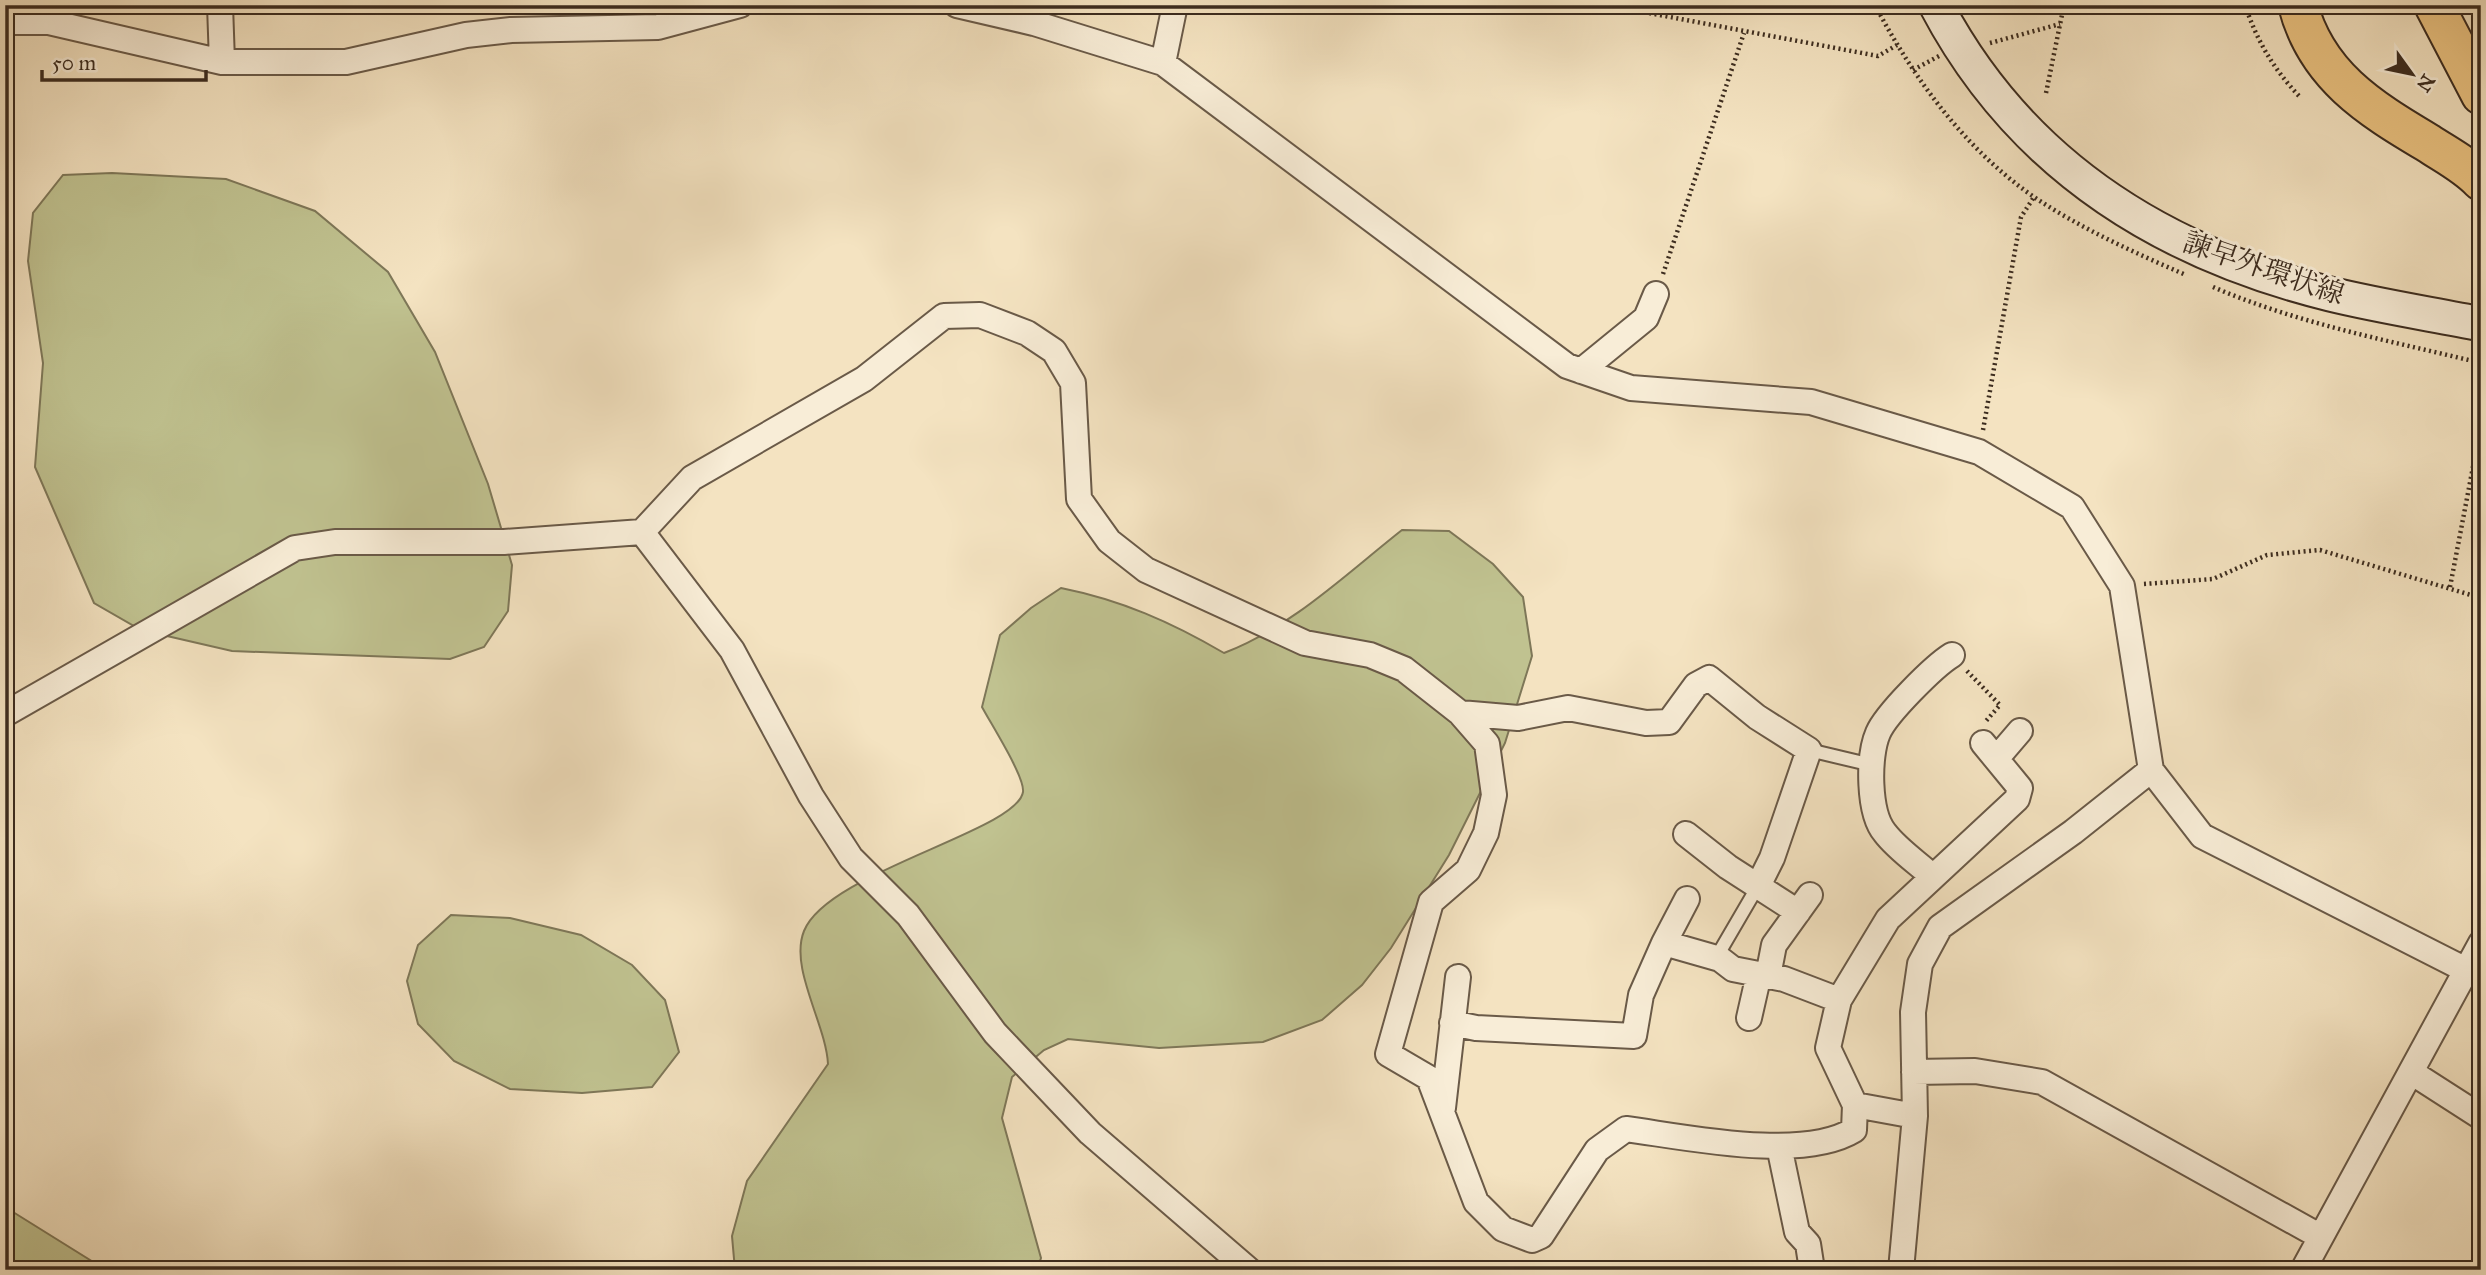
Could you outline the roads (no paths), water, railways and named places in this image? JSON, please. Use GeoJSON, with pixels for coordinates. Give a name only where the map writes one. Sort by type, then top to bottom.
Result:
{"type":"FeatureCollection","features":[{"type":"Feature","properties":{"kind":"highway"},"geometry":{"type":"LineString","coordinates":[[2298,5],[2312,46],[2349,92],[2454,159],[2481,181]]}},
{"type":"Feature","properties":{"kind":"highway"},"geometry":{"type":"LineString","coordinates":[[2434,5],[2481,95]]}},
{"type":"Feature","properties":{"kind":"main road","name":"諫早外環状線"},"geometry":{"type":"LineString","coordinates":[[1936,5],[1952,36],[1985,83],[2024,128],[2061,164],[2142,222],[2197,249],[2278,279],[2331,294],[2481,324]]}},
{"type":"Feature","properties":{"kind":"street"},"geometry":{"type":"LineString","coordinates":[[220,5],[222,62]]}},
{"type":"Feature","properties":{"kind":"street"},"geometry":{"type":"LineString","coordinates":[[5,22],[49,22],[222,62],[346,62],[466,35],[511,30],[658,27],[740,5]]}},
{"type":"Feature","properties":{"kind":"street"},"geometry":{"type":"LineString","coordinates":[[957,5],[1034,23],[1163,63],[1567,366],[1631,388],[1811,402],[1979,452],[2072,507],[2122,586],[2151,769],[2202,836],[2466,970]]}},
{"type":"Feature","properties":{"kind":"street"},"geometry":{"type":"LineString","coordinates":[[1163,63],[1175,5]]}},
{"type":"Feature","properties":{"kind":"street"},"geometry":{"type":"LineString","coordinates":[[1581,370],[1646,318],[1656,294]]}},
{"type":"Feature","properties":{"kind":"street"},"geometry":{"type":"LineString","coordinates":[[5,714],[295,548],[335,542],[504,542],[642,532],[692,478],[864,379],[944,316],[980,315],[1027,333],[1054,351],[1073,383],[1079,499],[1110,541],[1146,570],[1305,643],[1370,655],[1404,669],[1461,713],[1487,744],[1494,795],[1486,833],[1468,870],[1431,902],[1388,1054],[1429,1078],[1476,1202],[1503,1229],[1532,1240],[1541,1236],[1597,1150],[1626,1129],[1779,1146],[1840,1139],[1854,1130],[1855,1105],[1828,1048],[1839,1000],[1888,919],[2017,799],[2020,788],[1989,751],[2020,731]]}},
{"type":"Feature","properties":{"kind":"street"},"geometry":{"type":"LineString","coordinates":[[642,532],[732,650],[811,796],[851,858],[908,915],[995,1033],[1090,1133],[1249,1270]]}},
{"type":"Feature","properties":{"kind":"street"},"geometry":{"type":"LineString","coordinates":[[1933,877],[1883,832],[1873,800],[1872,751],[1879,730],[1937,664],[1952,655]]}},
{"type":"Feature","properties":{"kind":"street"},"geometry":{"type":"LineString","coordinates":[[1461,713],[1518,718],[1568,708],[1646,723],[1670,722],[1696,685],[1709,678],[1757,717],[1809,750],[1772,858],[1758,886]]}},
{"type":"Feature","properties":{"kind":"street"},"geometry":{"type":"LineString","coordinates":[[1901,1270],[1915,1116],[1913,1012],[1920,964],[1940,927],[2073,832],[2151,769]]}},
{"type":"Feature","properties":{"kind":"street"},"geometry":{"type":"LineString","coordinates":[[1686,834],[1758,886],[1804,903],[1774,945],[1749,1018]]}},
{"type":"Feature","properties":{"kind":"street"},"geometry":{"type":"LineString","coordinates":[[1452,1023],[1476,1028],[1634,1036],[1641,995],[1687,899]]}},
{"type":"Feature","properties":{"kind":"street"},"geometry":{"type":"LineString","coordinates":[[1664,943],[1716,958],[1733,969],[1763,975],[1839,1000]]}},
{"type":"Feature","properties":{"kind":"street"},"geometry":{"type":"LineString","coordinates":[[2303,1270],[2481,943]]}},
{"type":"Feature","properties":{"kind":"street"},"geometry":{"type":"LineString","coordinates":[[1443,1113],[1458,977]]}},
{"type":"Feature","properties":{"kind":"street"},"geometry":{"type":"LineString","coordinates":[[1914,1072],[1975,1071],[2042,1082],[2321,1237]]}},
{"type":"Feature","properties":{"kind":"street"},"geometry":{"type":"LineString","coordinates":[[2411,1072],[2481,1117]]}},
{"type":"Feature","properties":{"kind":"street"},"geometry":{"type":"LineString","coordinates":[[1855,1105],[1915,1116]]}},
{"type":"Feature","properties":{"kind":"street"},"geometry":{"type":"LineString","coordinates":[[1779,1146],[1797,1232],[1808,1244],[1812,1270]]}},
{"type":"Feature","properties":{"kind":"lane"},"geometry":{"type":"LineString","coordinates":[[1809,750],[1872,765]]}},
{"type":"Feature","properties":{"kind":"lane"},"geometry":{"type":"LineString","coordinates":[[1716,958],[1758,886]]}}]}
